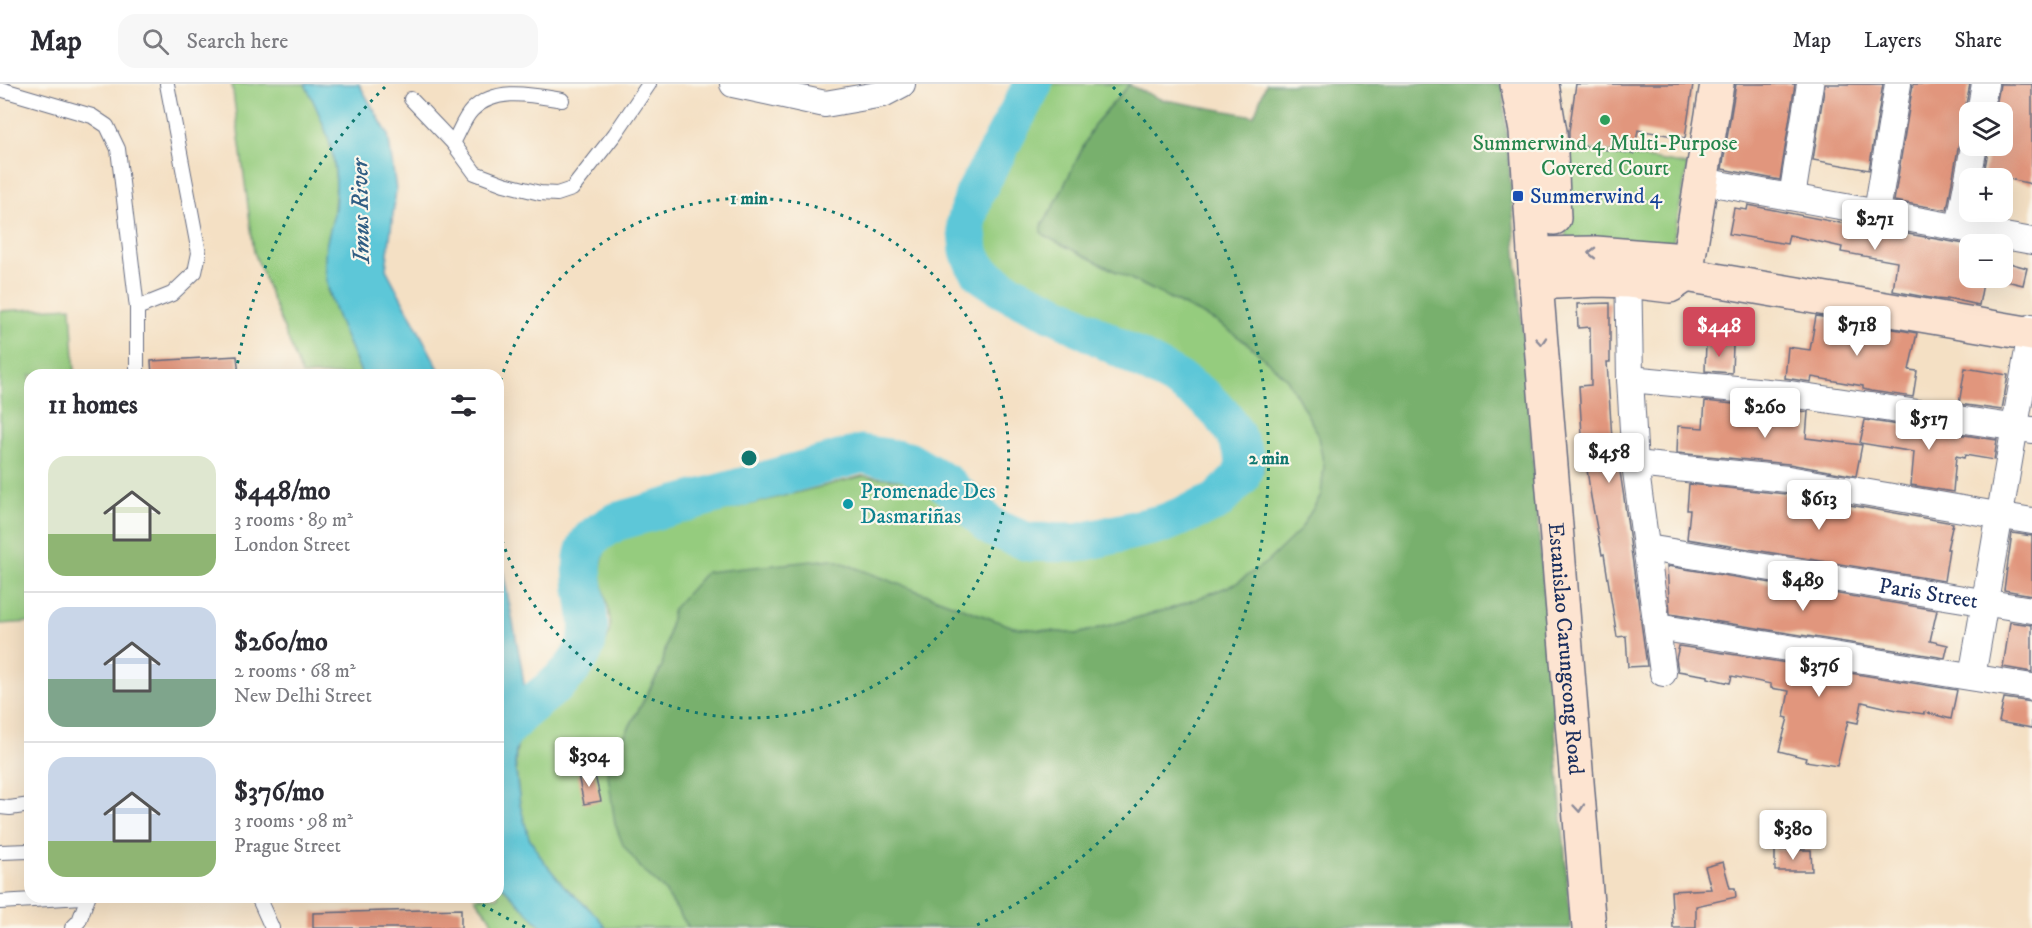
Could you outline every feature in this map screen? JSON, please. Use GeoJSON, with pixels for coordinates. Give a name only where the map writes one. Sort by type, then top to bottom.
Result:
{"type":"FeatureCollection","features":[{"type":"Feature","properties":{"kind":"street"},"geometry":{"type":"LineString","coordinates":[[733,84],[825,104],[883,94],[902,84]]}},
{"type":"Feature","properties":{"kind":"street","name":"Estanislao Carungcong Road"},"geometry":{"type":"LineString","coordinates":[[1517,84],[1546,268],[1611,928]]}},
{"type":"Feature","properties":{"kind":"street","name":"Estanislao Carungcong Road"},"geometry":{"type":"LineString","coordinates":[[1542,84],[1550,132],[1546,268],[1589,928]]}},
{"type":"Feature","properties":{"kind":"street"},"geometry":{"type":"LineString","coordinates":[[1686,275],[1717,84]]}},
{"type":"Feature","properties":{"kind":"street"},"geometry":{"type":"LineString","coordinates":[[1792,197],[1810,84]]}},
{"type":"Feature","properties":{"kind":"street"},"geometry":{"type":"LineString","coordinates":[[1877,212],[1898,84]]}},
{"type":"Feature","properties":{"kind":"street"},"geometry":{"type":"LineString","coordinates":[[1982,102],[1985,84]]}},
{"type":"Feature","properties":{"kind":"street"},"geometry":{"type":"LineString","coordinates":[[1959,227],[1972,156]]}},
{"type":"Feature","properties":{"kind":"street"},"geometry":{"type":"LineString","coordinates":[[1702,181],[2032,241]]}},
{"type":"Feature","properties":{"kind":"street"},"geometry":{"type":"LineString","coordinates":[[1546,268],[1628,268],[1672,259],[1686,275],[2032,332],[2023,429],[2000,516],[1972,677]]}},
{"type":"Feature","properties":{"kind":"street"},"geometry":{"type":"LineString","coordinates":[[1628,268],[1630,379],[1635,464],[1663,674]]}},
{"type":"Feature","properties":{"kind":"street"},"geometry":{"type":"LineString","coordinates":[[1630,379],[1790,394],[2023,429]]}},
{"type":"Feature","properties":{"kind":"street"},"geometry":{"type":"LineString","coordinates":[[1635,464],[1788,479],[2032,521]]}},
{"type":"Feature","properties":{"kind":"street","name":"Paris Street"},"geometry":{"type":"LineString","coordinates":[[1647,548],[2032,610]]}},
{"type":"Feature","properties":{"kind":"street"},"geometry":{"type":"LineString","coordinates":[[1657,627],[2032,687]]}},
{"type":"Feature","properties":{"kind":"lane"},"geometry":{"type":"LineString","coordinates":[[137,308],[172,294],[195,272],[199,253],[167,84]]}},
{"type":"Feature","properties":{"kind":"lane"},"geometry":{"type":"LineString","coordinates":[[411,99],[453,143],[475,173],[504,184],[540,193],[557,194],[572,189],[615,134],[649,84]]}},
{"type":"Feature","properties":{"kind":"lane"},"geometry":{"type":"LineString","coordinates":[[0,89],[92,116],[106,126],[117,149],[137,308],[137,369]]}},
{"type":"Feature","properties":{"kind":"lane"},"geometry":{"type":"LineString","coordinates":[[453,143],[471,111],[491,97],[525,93],[562,100]]}},
{"type":"Feature","properties":{"kind":"lane"},"geometry":{"type":"LineString","coordinates":[[0,807],[24,806]]}},
{"type":"Feature","properties":{"kind":"lane"},"geometry":{"type":"LineString","coordinates":[[0,852],[24,851]]}},
{"type":"Feature","properties":{"kind":"lane"},"geometry":{"type":"LineString","coordinates":[[0,902],[24,901]]}},
{"type":"Feature","properties":{"kind":"lane"},"geometry":{"type":"LineString","coordinates":[[72,928],[79,921],[86,903]]}},
{"type":"Feature","properties":{"kind":"lane"},"geometry":{"type":"LineString","coordinates":[[261,903],[272,928]]}},
{"type":"Feature","properties":{"kind":"green space"},"geometry":{"type":"Polygon","coordinates":[[[232,84],[305,84],[323,119],[333,153],[336,183],[328,292],[360,369],[300,369],[254,252],[232,84]]]}},
{"type":"Feature","properties":{"kind":"green space","name":"Promenade Des Dasmariñas"},"geometry":{"type":"Polygon","coordinates":[[[1049,84],[1130,84],[1094,125],[1054,206],[1041,226],[1041,232],[1217,322],[1248,344],[1287,379],[1317,432],[1324,466],[1321,495],[1300,531],[1267,562],[1235,584],[1173,608],[1077,634],[1013,627],[832,559],[673,609],[662,666],[607,768],[640,867],[664,890],[689,928],[606,928],[554,876],[532,845],[522,817],[515,761],[517,746],[524,733],[578,683],[603,650],[610,629],[601,570],[606,547],[625,536],[863,476],[904,480],[937,496],[987,543],[1007,551],[1037,557],[1080,555],[1163,540],[1201,528],[1225,513],[1263,472],[1264,458],[1249,426],[1216,388],[1187,367],[1075,307],[1017,280],[994,264],[983,248],[980,224],[989,200],[1049,84]]]}},
{"type":"Feature","properties":{"kind":"green space"},"geometry":{"type":"Polygon","coordinates":[[[1266,84],[1500,84],[1503,89],[1571,928],[689,928],[664,890],[640,867],[623,845],[615,824],[607,768],[662,667],[673,609],[706,572],[832,559],[1013,627],[1077,634],[1173,608],[1235,584],[1267,562],[1300,530],[1321,495],[1324,466],[1317,432],[1287,379],[1248,344],[1217,322],[1041,232],[1041,227],[1054,206],[1094,125],[1129,85],[1160,99],[1254,116],[1266,84]]]}},
{"type":"Feature","properties":{"kind":"green space"},"geometry":{"type":"Polygon","coordinates":[[[1560,144],[1688,165],[1673,242],[1566,240],[1560,144]]]}},
{"type":"Feature","properties":{"kind":"green space"},"geometry":{"type":"Polygon","coordinates":[[[71,307],[75,369],[24,369],[24,622],[0,624],[0,311],[71,307]]]}},
{"type":"Feature","properties":{"kind":"green space"},"geometry":{"type":"Polygon","coordinates":[[[504,888],[543,928],[492,928],[491,919],[479,903],[504,903],[504,888]]]}},
{"type":"Feature","properties":{"kind":"water","name":"Imus River"},"geometry":{"type":"Polygon","coordinates":[[[305,84],[359,84],[388,134],[396,190],[386,269],[439,369],[359,369],[328,288],[325,251],[335,207],[336,190],[330,144],[305,84]]]}},
{"type":"Feature","properties":{"kind":"water"},"geometry":{"type":"Polygon","coordinates":[[[504,576],[530,725],[516,745],[515,765],[520,805],[529,838],[544,862],[564,886],[596,915],[606,928],[543,928],[504,888],[504,576]]]}},
{"type":"Feature","properties":{"kind":"building","name":"Summerwind 4 Multi-Purpose Covered Court"},"geometry":{"type":"Polygon","coordinates":[[[1576,84],[1693,84],[1685,138],[1638,130],[1634,154],[1569,144],[1576,84]]]}},
{"type":"Feature","properties":{"kind":"building"},"geometry":{"type":"Polygon","coordinates":[[[1736,84],[1795,84],[1780,180],[1722,169],[1736,84]]]}},
{"type":"Feature","properties":{"kind":"building"},"geometry":{"type":"Polygon","coordinates":[[[1825,84],[1883,84],[1869,170],[1813,160],[1825,84]]]}},
{"type":"Feature","properties":{"kind":"building"},"geometry":{"type":"Polygon","coordinates":[[[1913,84],[1970,84],[1966,102],[1959,102],[1959,143],[1947,210],[1894,201],[1913,84]]]}},
{"type":"Feature","properties":{"kind":"building"},"geometry":{"type":"Polygon","coordinates":[[[2000,84],[2032,84],[2032,184],[2013,180],[2013,168],[1985,168],[1987,156],[2013,156],[2013,102],[1997,102],[2000,84]]]}},
{"type":"Feature","properties":{"kind":"building"},"geometry":{"type":"Polygon","coordinates":[[[1748,205],[1959,243],[1959,288],[1982,288],[1979,305],[1893,291],[1897,262],[1841,252],[1842,247],[1789,235],[1787,244],[1729,234],[1734,208],[1747,210],[1748,205]]]}},
{"type":"Feature","properties":{"kind":"building"},"geometry":{"type":"Polygon","coordinates":[[[2013,264],[2027,268],[2023,285],[2013,283],[2013,264]]]}},
{"type":"Feature","properties":{"kind":"building"},"geometry":{"type":"Polygon","coordinates":[[[1610,303],[1610,362],[1607,362],[1612,439],[1615,439],[1647,666],[1628,667],[1626,636],[1617,637],[1582,435],[1579,386],[1591,385],[1590,327],[1578,328],[1577,304],[1610,303]]]}},
{"type":"Feature","properties":{"kind":"building"},"geometry":{"type":"Polygon","coordinates":[[[1816,316],[1917,333],[1909,370],[1917,371],[1913,397],[1871,391],[1863,389],[1863,386],[1812,377],[1811,382],[1785,378],[1788,347],[1810,350],[1816,316]]]}},
{"type":"Feature","properties":{"kind":"building"},"geometry":{"type":"Polygon","coordinates":[[[1706,343],[1733,345],[1732,373],[1705,371],[1706,343]]]}},
{"type":"Feature","properties":{"kind":"building"},"geometry":{"type":"Polygon","coordinates":[[[237,356],[238,369],[152,369],[151,361],[237,356]]]}},
{"type":"Feature","properties":{"kind":"building"},"geometry":{"type":"Polygon","coordinates":[[[1965,368],[2008,375],[2002,410],[1959,404],[1965,368]]]}},
{"type":"Feature","properties":{"kind":"building"},"geometry":{"type":"Polygon","coordinates":[[[1705,401],[1808,412],[1806,438],[1862,445],[1856,476],[1789,464],[1677,453],[1678,426],[1703,428],[1705,401]]]}},
{"type":"Feature","properties":{"kind":"building"},"geometry":{"type":"Polygon","coordinates":[[[1865,420],[1997,440],[1994,460],[1965,455],[1964,458],[1956,456],[1953,492],[1911,485],[1914,452],[1860,443],[1865,420]]]}},
{"type":"Feature","properties":{"kind":"building"},"geometry":{"type":"Polygon","coordinates":[[[1689,484],[1786,494],[1953,523],[1947,549],[1949,549],[1944,581],[1687,539],[1690,510],[1687,510],[1689,484]]]}},
{"type":"Feature","properties":{"kind":"building"},"geometry":{"type":"Polygon","coordinates":[[[2012,533],[2032,536],[2032,595],[2004,590],[2012,533]]]}},
{"type":"Feature","properties":{"kind":"building"},"geometry":{"type":"Polygon","coordinates":[[[1667,566],[1937,610],[1930,641],[1948,645],[1945,658],[1670,614],[1667,566]]]}},
{"type":"Feature","properties":{"kind":"building"},"geometry":{"type":"Polygon","coordinates":[[[2010,622],[2032,625],[2032,672],[2003,667],[2010,622]]]}},
{"type":"Feature","properties":{"kind":"building"},"geometry":{"type":"Polygon","coordinates":[[[1679,646],[1957,690],[1951,719],[1924,712],[1924,714],[1897,710],[1862,702],[1858,723],[1848,721],[1837,766],[1805,761],[1806,758],[1779,751],[1788,718],[1784,717],[1789,691],[1771,688],[1771,684],[1732,676],[1730,683],[1708,678],[1708,676],[1678,671],[1676,659],[1679,646]]]}},
{"type":"Feature","properties":{"kind":"building"},"geometry":{"type":"Polygon","coordinates":[[[2004,698],[2032,702],[2032,728],[1999,722],[2004,698]]]}},
{"type":"Feature","properties":{"kind":"building"},"geometry":{"type":"Polygon","coordinates":[[[594,771],[601,801],[584,804],[578,775],[594,771]]]}},
{"type":"Feature","properties":{"kind":"building"},"geometry":{"type":"Polygon","coordinates":[[[1775,850],[1811,850],[1812,871],[1775,871],[1775,850]]]}},
{"type":"Feature","properties":{"kind":"building"},"geometry":{"type":"Polygon","coordinates":[[[1723,862],[1730,888],[1735,888],[1736,897],[1696,906],[1696,928],[1673,928],[1671,891],[1711,889],[1705,867],[1723,862]]]}},
{"type":"Feature","properties":{"kind":"building"},"geometry":{"type":"Polygon","coordinates":[[[461,909],[461,928],[313,928],[313,913],[461,909]]]}},
{"type":"Feature","properties":{"kind":"waterway"},"geometry":{"type":"LineString","coordinates":[[504,732],[519,715],[568,673],[582,653],[589,629],[582,574],[586,549],[594,536],[615,522],[861,454],[908,461],[947,484],[993,528],[1028,542],[1077,543],[1165,523],[1216,502],[1240,478],[1245,457],[1235,434],[1223,416],[1205,398],[1177,379],[1066,319],[1010,293],[982,274],[974,263],[969,251],[966,222],[974,195],[1033,84]]}},
{"type":"Feature","properties":{"kind":"place","name":"Summerwind 4 Multi-Purpose Covered Court"},"geometry":{"type":"Point","coordinates":[1605,120]}},
{"type":"Feature","properties":{"kind":"place","name":"Summerwind 4"},"geometry":{"type":"Point","coordinates":[1518,196]}},
{"type":"Feature","properties":{"kind":"place","name":"Promenade Des Dasmariñas"},"geometry":{"type":"Point","coordinates":[848,504]}}]}
